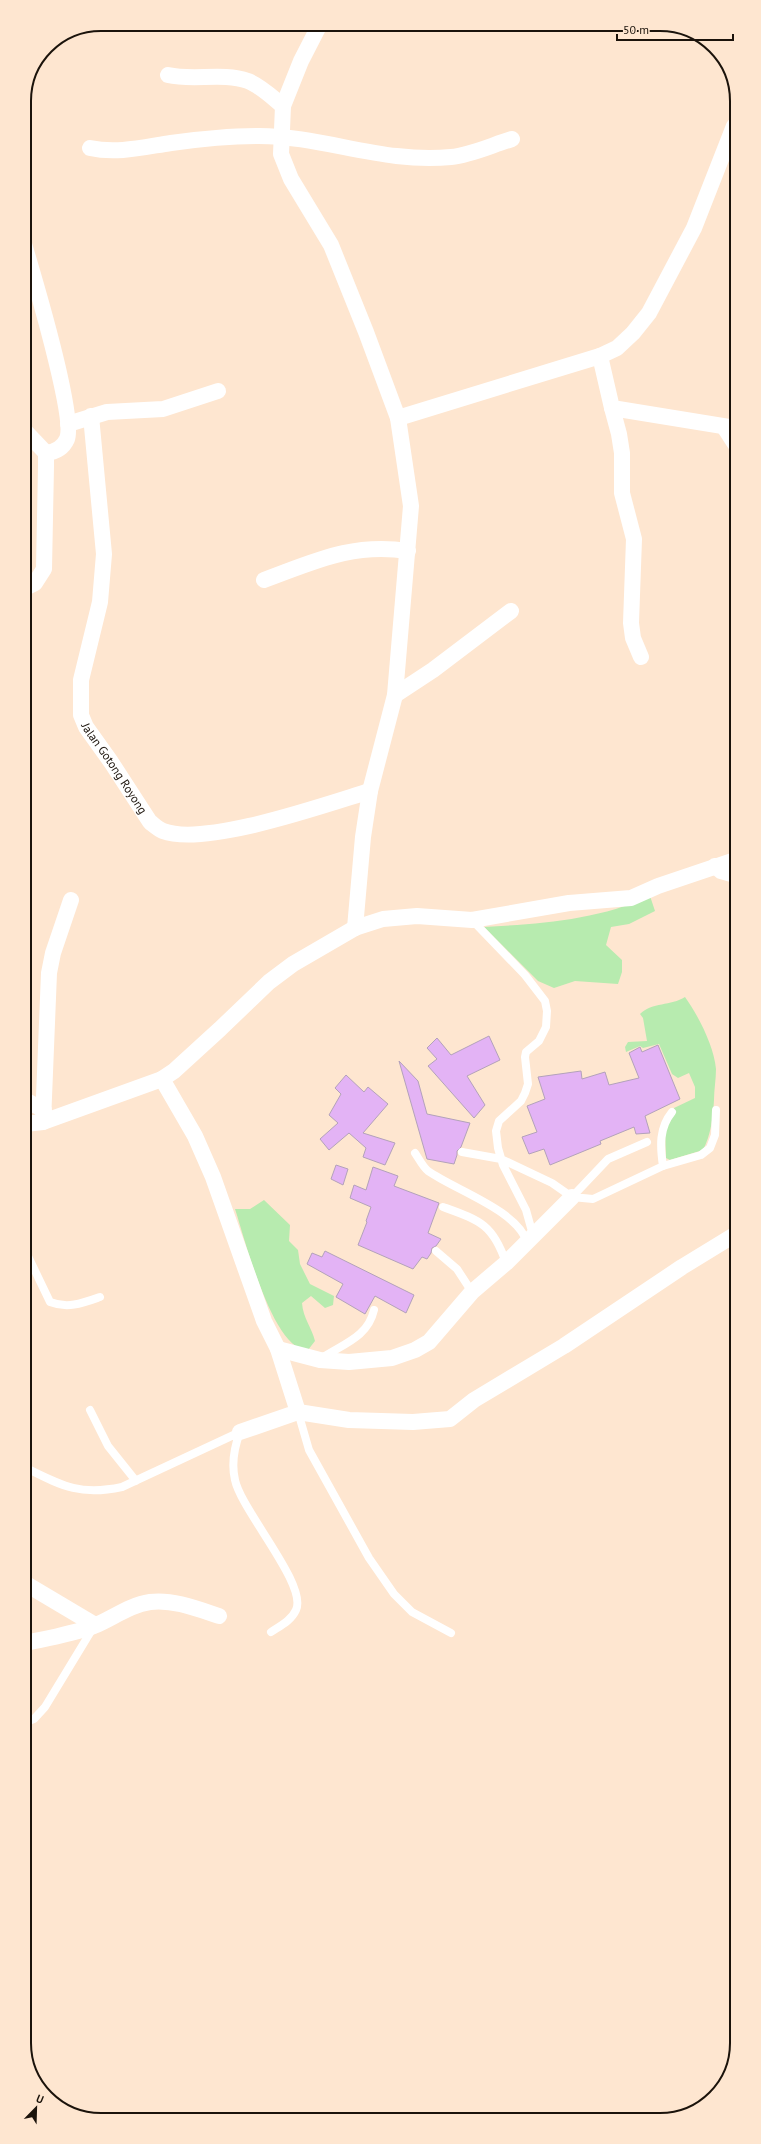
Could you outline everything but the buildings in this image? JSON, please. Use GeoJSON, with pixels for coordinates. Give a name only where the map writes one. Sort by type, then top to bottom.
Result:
{"type":"FeatureCollection","features":[{"type":"Feature","properties":{"kind":"street"},"geometry":{"type":"LineString","coordinates":[[316,31],[298,67],[283,106],[280,137],[281,154],[291,179],[331,245],[398,418],[410,506],[408,551],[395,695],[370,791],[363,837],[355,928]]}},
{"type":"Feature","properties":{"kind":"street"},"geometry":{"type":"LineString","coordinates":[[168,75],[182,78],[221,77],[249,81],[283,106]]}},
{"type":"Feature","properties":{"kind":"street"},"geometry":{"type":"LineString","coordinates":[[398,418],[600,356],[617,348],[633,333],[649,313],[694,228],[730,136]]}},
{"type":"Feature","properties":{"kind":"street"},"geometry":{"type":"LineString","coordinates":[[90,148],[108,151],[229,137],[280,137],[381,154],[411,158],[430,158],[452,157],[512,139]]}},
{"type":"Feature","properties":{"kind":"street"},"geometry":{"type":"LineString","coordinates":[[31,269],[52,345],[68,424],[67,438],[63,445],[58,449],[46,453]]}},
{"type":"Feature","properties":{"kind":"street"},"geometry":{"type":"LineString","coordinates":[[600,356],[619,434],[622,453],[622,492],[634,540],[631,623],[633,638],[641,657]]}},
{"type":"Feature","properties":{"kind":"street"},"geometry":{"type":"LineString","coordinates":[[68,424],[107,412],[163,409],[218,391]]}},
{"type":"Feature","properties":{"kind":"street"},"geometry":{"type":"LineString","coordinates":[[612,408],[729,428]]}},
{"type":"Feature","properties":{"kind":"street","name":"Jalan Gotong Royong"},"geometry":{"type":"LineString","coordinates":[[91,416],[104,554],[100,602],[81,680],[81,715],[86,728],[111,762],[150,822],[158,828],[173,833],[211,834],[312,808],[370,791]]}},
{"type":"Feature","properties":{"kind":"street"},"geometry":{"type":"LineString","coordinates":[[31,437],[46,453],[44,569],[35,583],[31,585]]}},
{"type":"Feature","properties":{"kind":"street"},"geometry":{"type":"LineString","coordinates":[[264,580],[338,553],[371,548],[408,551]]}},
{"type":"Feature","properties":{"kind":"street"},"geometry":{"type":"LineString","coordinates":[[395,695],[433,670],[511,611]]}},
{"type":"Feature","properties":{"kind":"street"},"geometry":{"type":"LineString","coordinates":[[31,1122],[43,1116],[162,1079],[220,1029],[269,982],[293,964],[355,928],[383,919],[417,916],[472,920],[569,903],[630,898],[730,862]]}},
{"type":"Feature","properties":{"kind":"street"},"geometry":{"type":"LineString","coordinates":[[715,866],[721,871],[730,874]]}},
{"type":"Feature","properties":{"kind":"street"},"geometry":{"type":"LineString","coordinates":[[43,1116],[49,973],[53,953],[72,900]]}},
{"type":"Feature","properties":{"kind":"street"},"geometry":{"type":"LineString","coordinates":[[162,1079],[195,1136],[233,1229],[264,1321],[278,1349],[298,1412]]}},
{"type":"Feature","properties":{"kind":"street"},"geometry":{"type":"LineString","coordinates":[[31,1105],[43,1116]]}},
{"type":"Feature","properties":{"kind":"street"},"geometry":{"type":"LineString","coordinates":[[278,1349],[320,1360],[349,1362],[392,1358],[415,1350],[429,1342],[443,1328],[472,1292],[506,1263],[572,1197]]}},
{"type":"Feature","properties":{"kind":"street"},"geometry":{"type":"LineString","coordinates":[[240,1432],[298,1412],[349,1420],[413,1422],[450,1419],[474,1400],[564,1346],[682,1267],[730,1238]]}},
{"type":"Feature","properties":{"kind":"street"},"geometry":{"type":"LineString","coordinates":[[31,1587],[95,1625]]}},
{"type":"Feature","properties":{"kind":"street"},"geometry":{"type":"LineString","coordinates":[[31,1642],[66,1635],[151,1602],[181,1604],[219,1616]]}},
{"type":"Feature","properties":{"kind":"lane"},"geometry":{"type":"LineString","coordinates":[[472,920],[525,975],[545,1001],[547,1011],[546,1026],[539,1041],[526,1052],[524,1057],[528,1084],[525,1093],[521,1101],[499,1120],[496,1131],[501,1159],[526,1210],[530,1239]]}},
{"type":"Feature","properties":{"kind":"lane"},"geometry":{"type":"LineString","coordinates":[[462,1152],[501,1159],[552,1183],[572,1197],[593,1199],[663,1166],[701,1155],[710,1148],[715,1135],[716,1110]]}},
{"type":"Feature","properties":{"kind":"lane"},"geometry":{"type":"LineString","coordinates":[[663,1166],[660,1147],[662,1129],[672,1112]]}},
{"type":"Feature","properties":{"kind":"lane"},"geometry":{"type":"LineString","coordinates":[[572,1197],[608,1159],[647,1142]]}},
{"type":"Feature","properties":{"kind":"lane"},"geometry":{"type":"LineString","coordinates":[[416,1153],[427,1170],[499,1212],[516,1225],[530,1239]]}},
{"type":"Feature","properties":{"kind":"lane"},"geometry":{"type":"LineString","coordinates":[[443,1207],[471,1218],[483,1225],[497,1238],[506,1263]]}},
{"type":"Feature","properties":{"kind":"lane"},"geometry":{"type":"LineString","coordinates":[[436,1251],[457,1269],[472,1292]]}},
{"type":"Feature","properties":{"kind":"lane"},"geometry":{"type":"LineString","coordinates":[[31,1262],[50,1302],[59,1305],[72,1306],[100,1297]]}},
{"type":"Feature","properties":{"kind":"lane"},"geometry":{"type":"LineString","coordinates":[[320,1360],[341,1345],[358,1337],[372,1321],[374,1310]]}},
{"type":"Feature","properties":{"kind":"lane"},"geometry":{"type":"LineString","coordinates":[[90,1410],[108,1446],[136,1481]]}},
{"type":"Feature","properties":{"kind":"lane"},"geometry":{"type":"LineString","coordinates":[[298,1412],[309,1450],[369,1558],[394,1594],[412,1612],[451,1633]]}},
{"type":"Feature","properties":{"kind":"lane"},"geometry":{"type":"LineString","coordinates":[[31,1470],[63,1486],[78,1490],[102,1492],[122,1487],[136,1481],[240,1432]]}},
{"type":"Feature","properties":{"kind":"lane"},"geometry":{"type":"LineString","coordinates":[[240,1432],[232,1459],[235,1481],[260,1530],[291,1579],[298,1596],[296,1610],[286,1623],[271,1632]]}},
{"type":"Feature","properties":{"kind":"lane"},"geometry":{"type":"LineString","coordinates":[[31,1720],[45,1708],[95,1625]]}},
{"type":"Feature","properties":{"kind":"green space"},"geometry":{"type":"Polygon","coordinates":[[[650,896],[655,911],[629,924],[611,927],[606,945],[622,960],[622,972],[618,984],[575,981],[554,988],[538,981],[484,927],[548,922],[590,916],[610,911],[650,896]]]}},
{"type":"Feature","properties":{"kind":"green space"},"geometry":{"type":"Polygon","coordinates":[[[685,997],[705,1031],[715,1060],[716,1073],[713,1113],[710,1132],[703,1150],[670,1160],[666,1158],[665,1129],[671,1120],[674,1108],[695,1098],[695,1087],[689,1073],[678,1078],[672,1074],[659,1044],[643,1048],[640,1046],[626,1052],[625,1047],[628,1042],[647,1041],[643,1018],[640,1014],[650,1008],[674,1002],[685,997]]]}},
{"type":"Feature","properties":{"kind":"green space"},"geometry":{"type":"Polygon","coordinates":[[[264,1200],[290,1225],[289,1241],[298,1250],[300,1264],[310,1284],[334,1296],[333,1305],[325,1308],[311,1296],[302,1303],[304,1313],[315,1341],[308,1350],[295,1346],[283,1333],[272,1313],[253,1266],[235,1209],[250,1209],[264,1200]]]}}]}
